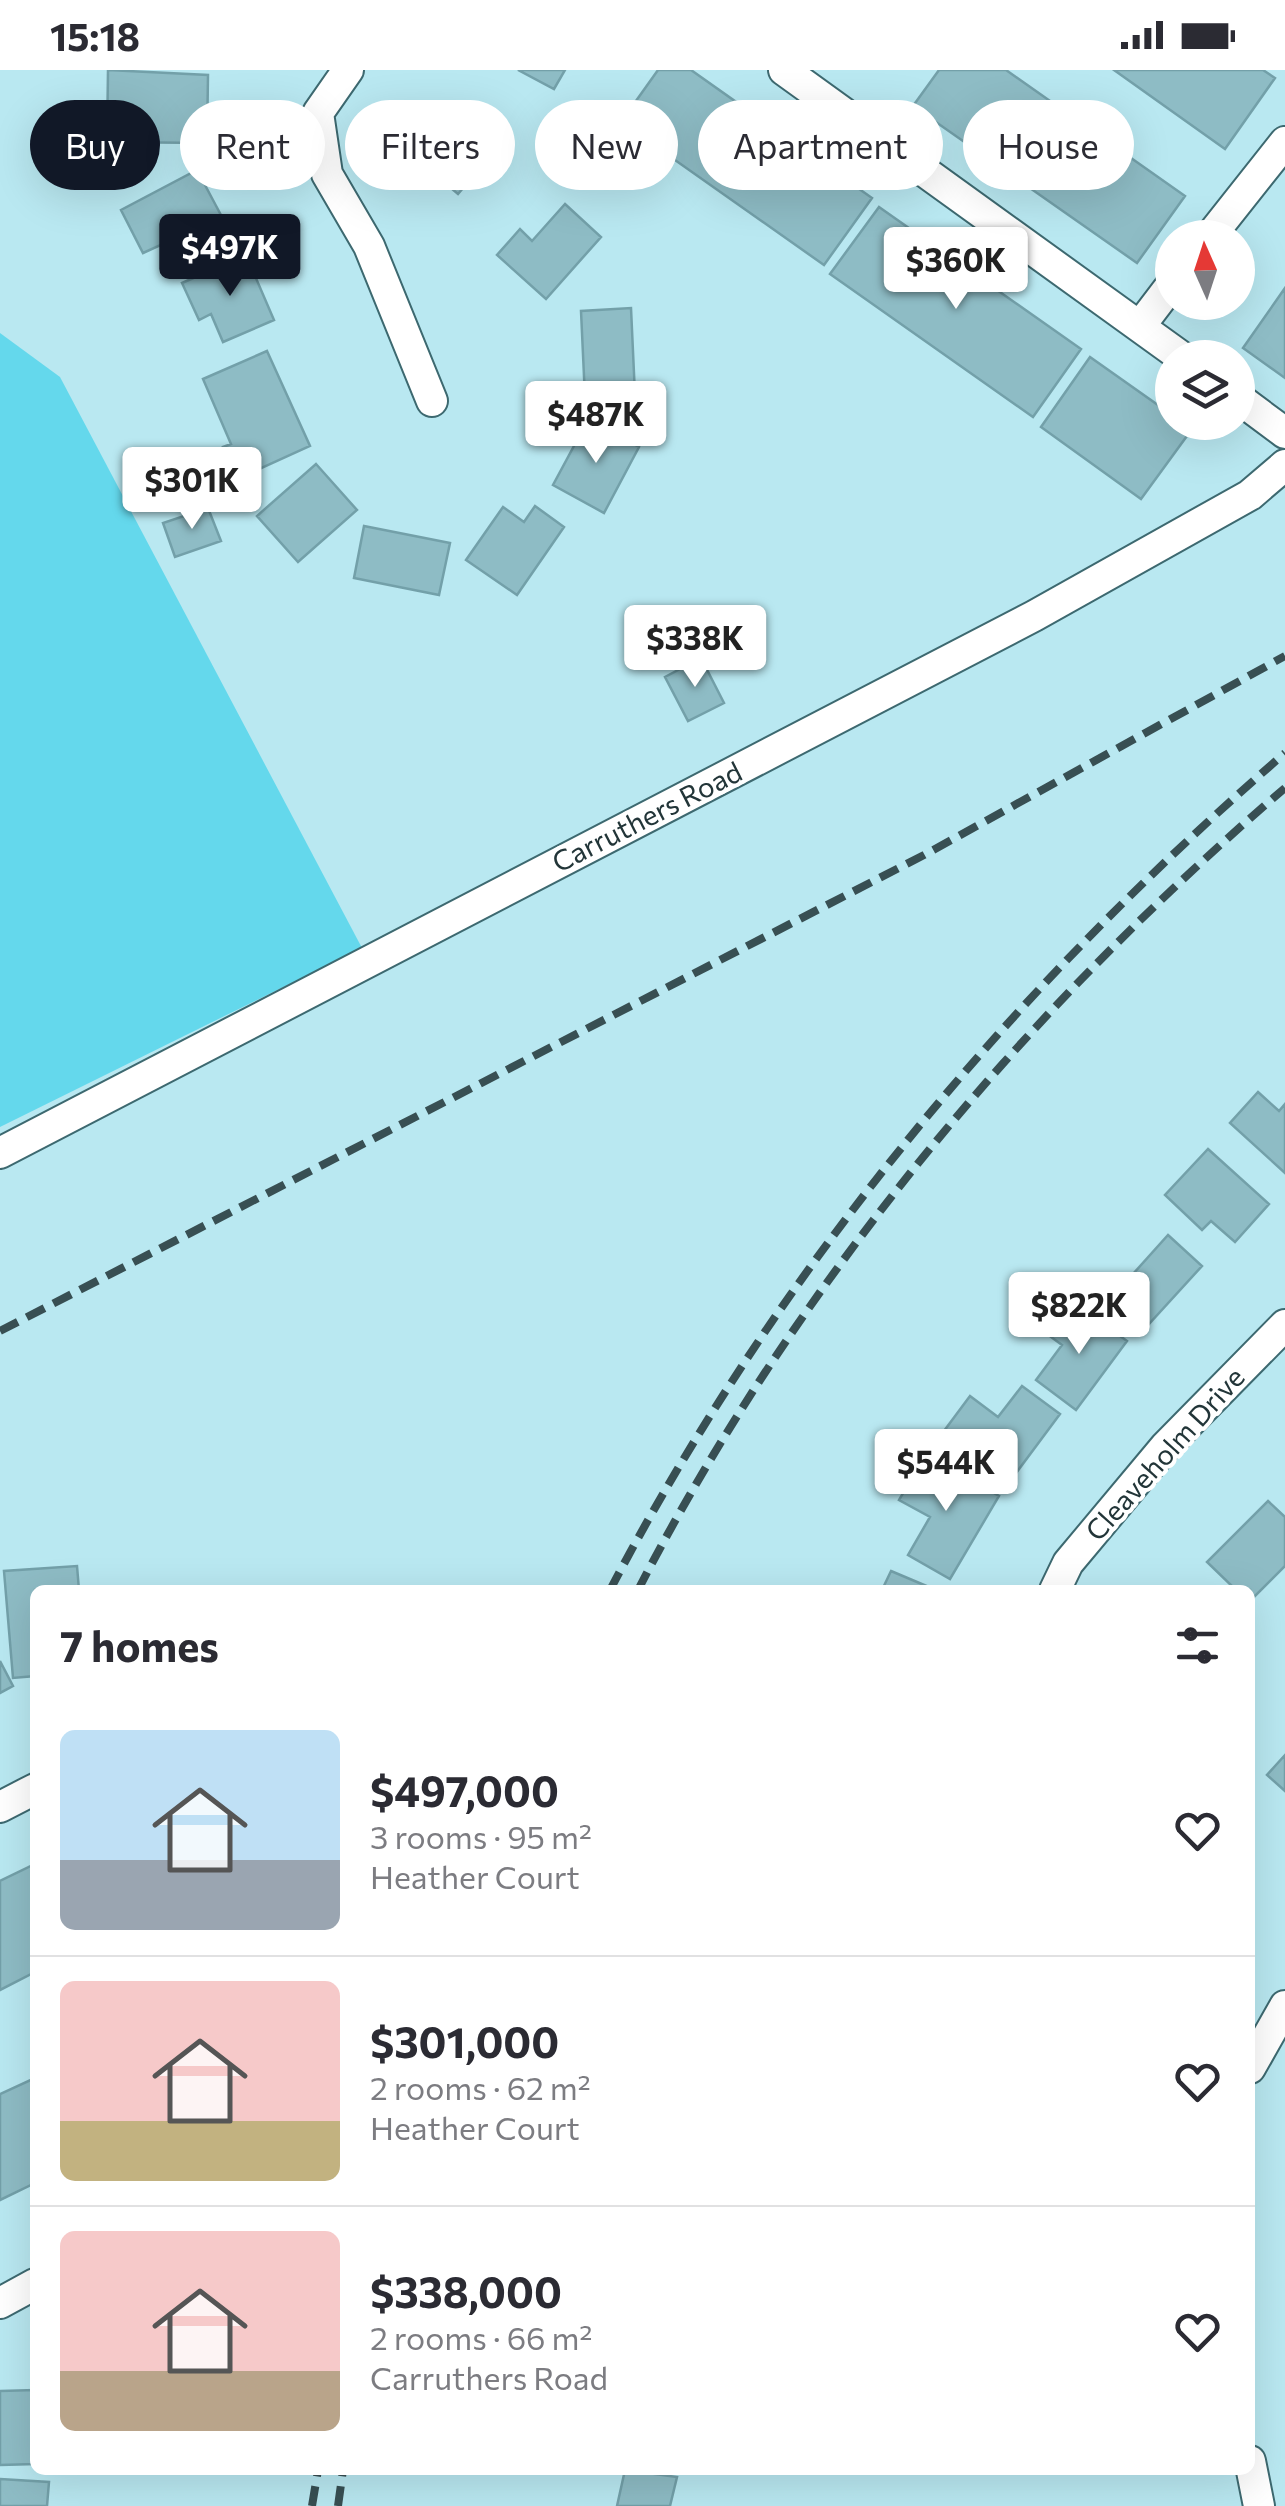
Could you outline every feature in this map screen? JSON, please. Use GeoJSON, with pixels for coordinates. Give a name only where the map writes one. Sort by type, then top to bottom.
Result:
{"type":"FeatureCollection","features":[{"type":"Feature","properties":{"kind":"street"},"geometry":{"type":"LineString","coordinates":[[348,70],[318,113],[327,174],[368,246],[432,401]]}},
{"type":"Feature","properties":{"kind":"street"},"geometry":{"type":"LineString","coordinates":[[784,70],[818,80],[1158,340]]}},
{"type":"Feature","properties":{"kind":"street"},"geometry":{"type":"LineString","coordinates":[[1223,220],[1285,142]]}},
{"type":"Feature","properties":{"kind":"street"},"geometry":{"type":"LineString","coordinates":[[1140,326],[1155,306]]}},
{"type":"Feature","properties":{"kind":"street"},"geometry":{"type":"LineString","coordinates":[[1255,411],[1285,433]]}},
{"type":"Feature","properties":{"kind":"street","name":"Carruthers Road"},"geometry":{"type":"LineString","coordinates":[[0,1153],[1034,616],[1250,495],[1285,465]]}},
{"type":"Feature","properties":{"kind":"street","name":"Cleaveholm Drive"},"geometry":{"type":"LineString","coordinates":[[1057,1585],[1068,1563],[1165,1447],[1285,1325]]}},
{"type":"Feature","properties":{"kind":"street"},"geometry":{"type":"LineString","coordinates":[[0,1807],[30,1792]]}},
{"type":"Feature","properties":{"kind":"street"},"geometry":{"type":"LineString","coordinates":[[1255,2051],[1285,2006]]}},
{"type":"Feature","properties":{"kind":"street"},"geometry":{"type":"LineString","coordinates":[[0,2303],[30,2287]]}},
{"type":"Feature","properties":{"kind":"street"},"geometry":{"type":"LineString","coordinates":[[1253,2475],[1259,2506]]}},
{"type":"Feature","properties":{"kind":"shaded area"},"geometry":{"type":"Polygon","coordinates":[[[0,333],[60,377],[362,948],[0,1127],[0,333]]]}},
{"type":"Feature","properties":{"kind":"building"},"geometry":{"type":"Polygon","coordinates":[[[108,70],[208,75],[208,100],[180,100],[180,143],[160,143],[160,100],[108,100],[108,70]]]}},
{"type":"Feature","properties":{"kind":"building"},"geometry":{"type":"Polygon","coordinates":[[[518,70],[565,70],[554,89],[518,70]]]}},
{"type":"Feature","properties":{"kind":"building"},"geometry":{"type":"Polygon","coordinates":[[[658,70],[691,70],[733,100],[698,100],[698,176],[678,162],[678,100],[637,100],[658,70]]]}},
{"type":"Feature","properties":{"kind":"building"},"geometry":{"type":"Polygon","coordinates":[[[939,70],[1006,70],[1049,100],[963,100],[963,141],[943,127],[943,100],[917,100],[939,70]]]}},
{"type":"Feature","properties":{"kind":"building"},"geometry":{"type":"Polygon","coordinates":[[[1114,70],[1263,70],[1275,78],[1225,149],[1114,70]]]}},
{"type":"Feature","properties":{"kind":"building"},"geometry":{"type":"Polygon","coordinates":[[[1134,160],[1185,196],[1168,220],[1155,220],[1155,238],[1137,263],[1033,190],[1134,190],[1134,160]]]}},
{"type":"Feature","properties":{"kind":"building"},"geometry":{"type":"Polygon","coordinates":[[[180,179],[180,190],[208,190],[231,234],[178,262],[167,242],[143,253],[121,210],[180,179]]]}},
{"type":"Feature","properties":{"kind":"building"},"geometry":{"type":"Polygon","coordinates":[[[718,190],[861,190],[872,198],[824,265],[718,190]]]}},
{"type":"Feature","properties":{"kind":"building"},"geometry":{"type":"Polygon","coordinates":[[[565,204],[601,237],[546,299],[497,255],[520,229],[532,241],[565,204]]]}},
{"type":"Feature","properties":{"kind":"building"},"geometry":{"type":"Polygon","coordinates":[[[879,207],[1081,349],[1033,417],[830,274],[879,207]]]}},
{"type":"Feature","properties":{"kind":"building"},"geometry":{"type":"Polygon","coordinates":[[[246,255],[274,320],[223,342],[211,314],[199,320],[182,283],[246,255]]]}},
{"type":"Feature","properties":{"kind":"building"},"geometry":{"type":"Polygon","coordinates":[[[1285,288],[1285,378],[1255,357],[1255,340],[1249,340],[1285,288]]]}},
{"type":"Feature","properties":{"kind":"building"},"geometry":{"type":"Polygon","coordinates":[[[631,308],[635,395],[585,398],[581,311],[631,308]]]}},
{"type":"Feature","properties":{"kind":"building"},"geometry":{"type":"Polygon","coordinates":[[[267,351],[310,446],[237,479],[223,447],[231,444],[203,379],[267,351]]]}},
{"type":"Feature","properties":{"kind":"building"},"geometry":{"type":"Polygon","coordinates":[[[1090,357],[1155,403],[1155,440],[1184,440],[1141,499],[1041,427],[1090,357]]]}},
{"type":"Feature","properties":{"kind":"building"},"geometry":{"type":"Polygon","coordinates":[[[588,420],[639,447],[604,513],[553,485],[588,420]]]}},
{"type":"Feature","properties":{"kind":"building"},"geometry":{"type":"Polygon","coordinates":[[[316,464],[357,510],[298,562],[257,516],[316,464]]]}},
{"type":"Feature","properties":{"kind":"building"},"geometry":{"type":"Polygon","coordinates":[[[535,506],[564,527],[517,595],[466,560],[503,507],[524,522],[535,506]]]}},
{"type":"Feature","properties":{"kind":"building"},"geometry":{"type":"Polygon","coordinates":[[[208,508],[221,541],[175,557],[163,523],[208,508]]]}},
{"type":"Feature","properties":{"kind":"building"},"geometry":{"type":"Polygon","coordinates":[[[364,526],[450,543],[439,595],[354,578],[364,526]]]}},
{"type":"Feature","properties":{"kind":"building"},"geometry":{"type":"Polygon","coordinates":[[[701,658],[724,703],[688,721],[665,677],[701,658]]]}},
{"type":"Feature","properties":{"kind":"building"},"geometry":{"type":"Polygon","coordinates":[[[1258,1092],[1279,1111],[1285,1104],[1285,1173],[1230,1123],[1258,1092]]]}},
{"type":"Feature","properties":{"kind":"building"},"geometry":{"type":"Polygon","coordinates":[[[1208,1149],[1269,1204],[1235,1242],[1211,1221],[1202,1230],[1165,1195],[1208,1149]]]}},
{"type":"Feature","properties":{"kind":"building"},"geometry":{"type":"Polygon","coordinates":[[[1168,1235],[1202,1266],[1149,1324],[1115,1294],[1168,1235]]]}},
{"type":"Feature","properties":{"kind":"building"},"geometry":{"type":"Polygon","coordinates":[[[1065,1309],[1085,1325],[1092,1316],[1127,1341],[1076,1410],[1036,1380],[1062,1345],[1047,1334],[1065,1309]]]}},
{"type":"Feature","properties":{"kind":"building"},"geometry":{"type":"Polygon","coordinates":[[[1022,1386],[1060,1414],[1005,1488],[938,1439],[970,1396],[998,1417],[1022,1386]]]}},
{"type":"Feature","properties":{"kind":"building"},"geometry":{"type":"Polygon","coordinates":[[[926,1454],[999,1496],[950,1579],[908,1555],[930,1517],[899,1500],[926,1454]]]}},
{"type":"Feature","properties":{"kind":"building"},"geometry":{"type":"Polygon","coordinates":[[[1268,1501],[1285,1517],[1285,1566],[1255,1596],[1255,1585],[1231,1585],[1207,1562],[1268,1501]]]}},
{"type":"Feature","properties":{"kind":"building"},"geometry":{"type":"Polygon","coordinates":[[[77,1566],[79,1585],[30,1585],[30,1676],[13,1678],[4,1571],[77,1566]]]}},
{"type":"Feature","properties":{"kind":"building"},"geometry":{"type":"Polygon","coordinates":[[[891,1571],[924,1585],[884,1585],[891,1571]]]}},
{"type":"Feature","properties":{"kind":"building"},"geometry":{"type":"Polygon","coordinates":[[[0,1661],[13,1686],[0,1693],[0,1661]]]}},
{"type":"Feature","properties":{"kind":"building"},"geometry":{"type":"Polygon","coordinates":[[[1285,1755],[1285,1791],[1267,1775],[1285,1755]]]}},
{"type":"Feature","properties":{"kind":"building"},"geometry":{"type":"Polygon","coordinates":[[[30,1866],[30,1975],[0,1990],[0,1881],[30,1866]]]}},
{"type":"Feature","properties":{"kind":"building"},"geometry":{"type":"Polygon","coordinates":[[[30,2080],[30,2185],[0,2200],[0,2094],[30,2080]]]}},
{"type":"Feature","properties":{"kind":"building"},"geometry":{"type":"Polygon","coordinates":[[[30,2390],[30,2464],[0,2465],[0,2391],[30,2390]]]}},
{"type":"Feature","properties":{"kind":"building"},"geometry":{"type":"Polygon","coordinates":[[[624,2475],[677,2477],[670,2506],[617,2506],[624,2475]]]}},
{"type":"Feature","properties":{"kind":"building"},"geometry":{"type":"Polygon","coordinates":[[[0,2479],[49,2482],[47,2506],[0,2506],[0,2479]]]}},
{"type":"Feature","properties":{"kind":"railway"},"geometry":{"type":"LineString","coordinates":[[0,1331],[924,855],[1285,656]]}},
{"type":"Feature","properties":{"kind":"railway"},"geometry":{"type":"LineString","coordinates":[[613,1585],[676,1471],[748,1357],[825,1246],[908,1140],[1087,939],[1285,753]]}},
{"type":"Feature","properties":{"kind":"railway"},"geometry":{"type":"LineString","coordinates":[[641,1585],[700,1477],[769,1367],[843,1260],[922,1158],[1007,1059],[1096,965],[1188,874],[1285,788]]}},
{"type":"Feature","properties":{"kind":"railway"},"geometry":{"type":"LineString","coordinates":[[312,2506],[317,2475]]}},
{"type":"Feature","properties":{"kind":"railway"},"geometry":{"type":"LineString","coordinates":[[338,2506],[342,2475]]}}]}
